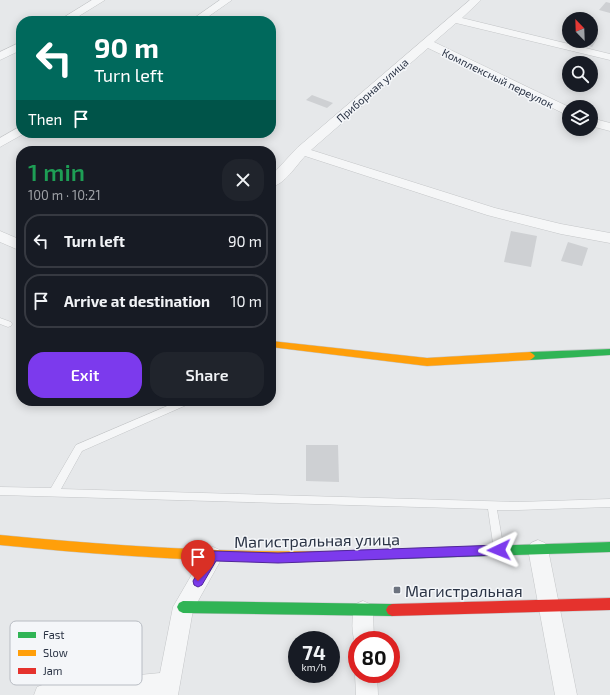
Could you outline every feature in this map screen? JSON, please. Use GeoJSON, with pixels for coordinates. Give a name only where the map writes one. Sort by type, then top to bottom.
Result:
{"type":"FeatureCollection","features":[{"type":"Feature","properties":{"kind":"main road"},"geometry":{"type":"LineString","coordinates":[[276,345],[427,362],[610,352]]}},
{"type":"Feature","properties":{"kind":"main road","name":"Магистральная улица"},"geometry":{"type":"LineString","coordinates":[[0,540],[122,552],[278,558],[610,547]]}},
{"type":"Feature","properties":{"kind":"main road"},"geometry":{"type":"LineString","coordinates":[[183,607],[362,611],[610,604]]}},
{"type":"Feature","properties":{"kind":"street"},"geometry":{"type":"LineString","coordinates":[[72,16],[100,0]]}},
{"type":"Feature","properties":{"kind":"street"},"geometry":{"type":"LineString","coordinates":[[203,16],[227,0]]}},
{"type":"Feature","properties":{"kind":"street","name":"Приборная улица"},"geometry":{"type":"LineString","coordinates":[[276,179],[302,151],[476,0]]}},
{"type":"Feature","properties":{"kind":"street"},"geometry":{"type":"LineString","coordinates":[[455,19],[610,57]]}},
{"type":"Feature","properties":{"kind":"street","name":"Комплексный переулок"},"geometry":{"type":"LineString","coordinates":[[427,43],[562,109]]}},
{"type":"Feature","properties":{"kind":"street"},"geometry":{"type":"LineString","coordinates":[[0,57],[16,48]]}},
{"type":"Feature","properties":{"kind":"street"},"geometry":{"type":"LineString","coordinates":[[598,124],[610,127]]}},
{"type":"Feature","properties":{"kind":"street"},"geometry":{"type":"LineString","coordinates":[[0,144],[16,133]]}},
{"type":"Feature","properties":{"kind":"street"},"geometry":{"type":"LineString","coordinates":[[302,151],[492,212],[561,229],[610,238]]}},
{"type":"Feature","properties":{"kind":"street"},"geometry":{"type":"LineString","coordinates":[[0,236],[16,244]]}},
{"type":"Feature","properties":{"kind":"street"},"geometry":{"type":"LineString","coordinates":[[538,549],[566,695]]}},
{"type":"Feature","properties":{"kind":"street"},"geometry":{"type":"LineString","coordinates":[[45,695],[167,689],[183,607],[213,556]]}},
{"type":"Feature","properties":{"kind":"street"},"geometry":{"type":"LineString","coordinates":[[362,611],[363,631]]}},
{"type":"Feature","properties":{"kind":"street"},"geometry":{"type":"LineString","coordinates":[[366,683],[367,695]]}},
{"type":"Feature","properties":{"kind":"lane"},"geometry":{"type":"LineString","coordinates":[[0,321],[8,324]]}},
{"type":"Feature","properties":{"kind":"lane"},"geometry":{"type":"LineString","coordinates":[[54,492],[79,448],[176,406]]}},
{"type":"Feature","properties":{"kind":"lane"},"geometry":{"type":"LineString","coordinates":[[0,491],[492,505],[610,503]]}},
{"type":"Feature","properties":{"kind":"lane"},"geometry":{"type":"LineString","coordinates":[[492,505],[499,550]]}},
{"type":"Feature","properties":{"kind":"building"},"geometry":{"type":"Polygon","coordinates":[[[606,2],[610,3],[610,13],[599,10],[606,2]]]}},
{"type":"Feature","properties":{"kind":"building"},"geometry":{"type":"Polygon","coordinates":[[[312,95],[333,103],[327,108],[306,100],[312,95]]]}},
{"type":"Feature","properties":{"kind":"building"},"geometry":{"type":"Polygon","coordinates":[[[511,231],[537,236],[531,267],[504,262],[511,231]]]}},
{"type":"Feature","properties":{"kind":"building"},"geometry":{"type":"Polygon","coordinates":[[[568,242],[588,248],[582,266],[561,261],[568,242]]]}},
{"type":"Feature","properties":{"kind":"building"},"geometry":{"type":"Polygon","coordinates":[[[306,445],[338,445],[339,482],[306,481],[306,445]]]}},
{"type":"Feature","properties":{"kind":"traffic: fast"},"geometry":{"type":"LineString","coordinates":[[530,356],[610,352]]}},
{"type":"Feature","properties":{"kind":"traffic: fast"},"geometry":{"type":"LineString","coordinates":[[336,556],[610,547]]}},
{"type":"Feature","properties":{"kind":"traffic: fast"},"geometry":{"type":"LineString","coordinates":[[183,607],[392,610]]}},
{"type":"Feature","properties":{"kind":"traffic: slow"},"geometry":{"type":"LineString","coordinates":[[276,345],[427,362],[530,356]]}},
{"type":"Feature","properties":{"kind":"traffic: slow"},"geometry":{"type":"LineString","coordinates":[[0,540],[168,554],[252,557],[336,556]]}},
{"type":"Feature","properties":{"kind":"traffic: jam"},"geometry":{"type":"LineString","coordinates":[[392,610],[610,604]]}},
{"type":"Feature","properties":{"kind":"place","name":"Магистральная"},"geometry":{"type":"Point","coordinates":[397,590]}},
{"type":"Feature","properties":{"kind":"route"},"geometry":{"type":"LineString","coordinates":[[198,581],[213,556],[278,558],[499,550]]}}]}
